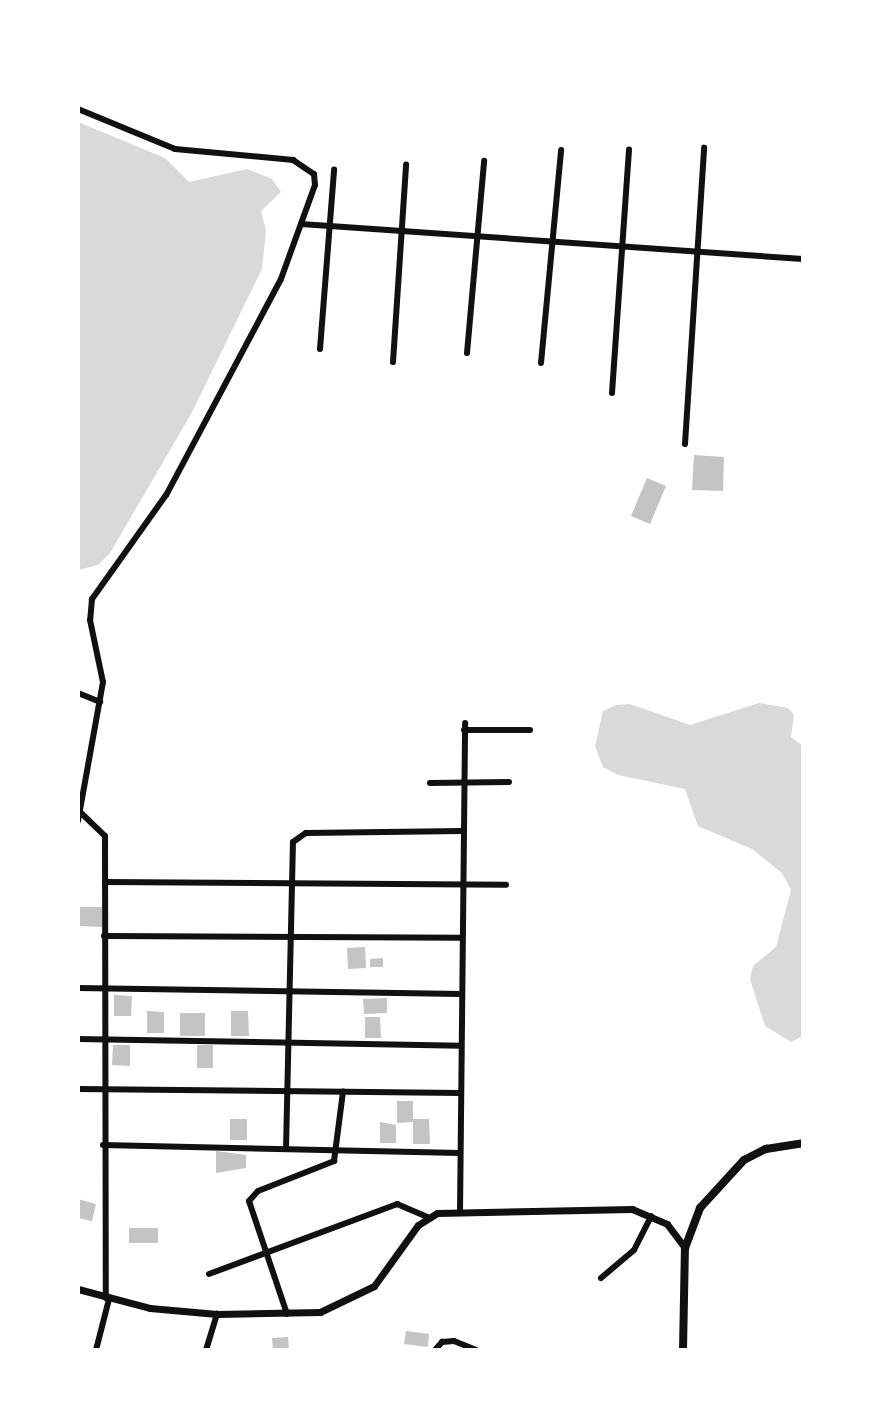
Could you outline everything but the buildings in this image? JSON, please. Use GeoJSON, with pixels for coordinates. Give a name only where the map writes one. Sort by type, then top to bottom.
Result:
{"type":"FeatureCollection","features":[{"type":"Feature","properties":{"kind":"main road"},"geometry":{"type":"LineString","coordinates":[[683,1350],[685,1248],[700,1208],[744,1160],[766,1149],[803,1143]]}},
{"type":"Feature","properties":{"kind":"street"},"geometry":{"type":"LineString","coordinates":[[78,109],[175,149],[305,165],[315,185],[281,279],[166,495],[92,599],[90,620],[102,666],[100,702],[78,821]]}},
{"type":"Feature","properties":{"kind":"street"},"geometry":{"type":"LineString","coordinates":[[685,444],[704,148]]}},
{"type":"Feature","properties":{"kind":"street"},"geometry":{"type":"LineString","coordinates":[[541,363],[561,150]]}},
{"type":"Feature","properties":{"kind":"street"},"geometry":{"type":"LineString","coordinates":[[612,393],[629,150]]}},
{"type":"Feature","properties":{"kind":"street"},"geometry":{"type":"LineString","coordinates":[[467,353],[484,161]]}},
{"type":"Feature","properties":{"kind":"street"},"geometry":{"type":"LineString","coordinates":[[393,362],[406,164]]}},
{"type":"Feature","properties":{"kind":"street"},"geometry":{"type":"LineString","coordinates":[[320,349],[334,170]]}},
{"type":"Feature","properties":{"kind":"street"},"geometry":{"type":"LineString","coordinates":[[301,224],[401,235],[803,259]]}},
{"type":"Feature","properties":{"kind":"street"},"geometry":{"type":"LineString","coordinates":[[78,693],[100,702]]}},
{"type":"Feature","properties":{"kind":"street"},"geometry":{"type":"LineString","coordinates":[[460,1213],[464,727],[530,730]]}},
{"type":"Feature","properties":{"kind":"street"},"geometry":{"type":"LineString","coordinates":[[430,783],[509,782]]}},
{"type":"Feature","properties":{"kind":"street"},"geometry":{"type":"LineString","coordinates":[[80,811],[105,836],[102,1091],[108,1299],[96,1350]]}},
{"type":"Feature","properties":{"kind":"street"},"geometry":{"type":"LineString","coordinates":[[286,1149],[290,849],[306,833],[462,831]]}},
{"type":"Feature","properties":{"kind":"street"},"geometry":{"type":"LineString","coordinates":[[105,882],[506,885]]}},
{"type":"Feature","properties":{"kind":"street"},"geometry":{"type":"LineString","coordinates":[[104,936],[462,938]]}},
{"type":"Feature","properties":{"kind":"street"},"geometry":{"type":"LineString","coordinates":[[78,988],[103,991],[461,994]]}},
{"type":"Feature","properties":{"kind":"street"},"geometry":{"type":"LineString","coordinates":[[78,1039],[461,1046]]}},
{"type":"Feature","properties":{"kind":"street"},"geometry":{"type":"LineString","coordinates":[[78,1089],[461,1093]]}},
{"type":"Feature","properties":{"kind":"street"},"geometry":{"type":"LineString","coordinates":[[287,1314],[249,1201],[258,1191],[334,1161],[339,1150],[343,1092]]}},
{"type":"Feature","properties":{"kind":"street"},"geometry":{"type":"LineString","coordinates":[[103,1145],[460,1153]]}},
{"type":"Feature","properties":{"kind":"street"},"geometry":{"type":"LineString","coordinates":[[209,1274],[397,1204],[427,1217],[460,1213],[632,1209],[651,1216],[677,1233],[685,1248]]}},
{"type":"Feature","properties":{"kind":"street"},"geometry":{"type":"LineString","coordinates":[[601,1278],[634,1250],[651,1216]]}},
{"type":"Feature","properties":{"kind":"street"},"geometry":{"type":"LineString","coordinates":[[78,1289],[108,1299],[217,1314],[320,1312],[358,1298],[374,1286],[427,1217]]}},
{"type":"Feature","properties":{"kind":"street"},"geometry":{"type":"LineString","coordinates":[[206,1350],[217,1314]]}},
{"type":"Feature","properties":{"kind":"street"},"geometry":{"type":"LineString","coordinates":[[435,1350],[442,1342],[454,1341],[476,1350]]}},
{"type":"Feature","properties":{"kind":"shaded area"},"geometry":{"type":"Polygon","coordinates":[[[78,122],[165,158],[189,182],[247,169],[272,179],[281,192],[261,211],[266,231],[262,269],[191,414],[110,553],[98,565],[78,570],[78,122]]]}},
{"type":"Feature","properties":{"kind":"shaded area"},"geometry":{"type":"Polygon","coordinates":[[[759,703],[788,708],[794,715],[791,737],[803,746],[803,1036],[791,1042],[765,1026],[750,979],[753,966],[776,947],[791,890],[782,873],[752,849],[698,826],[685,789],[618,775],[603,767],[595,746],[603,711],[616,705],[630,704],[690,725],[759,703]]]}}]}
